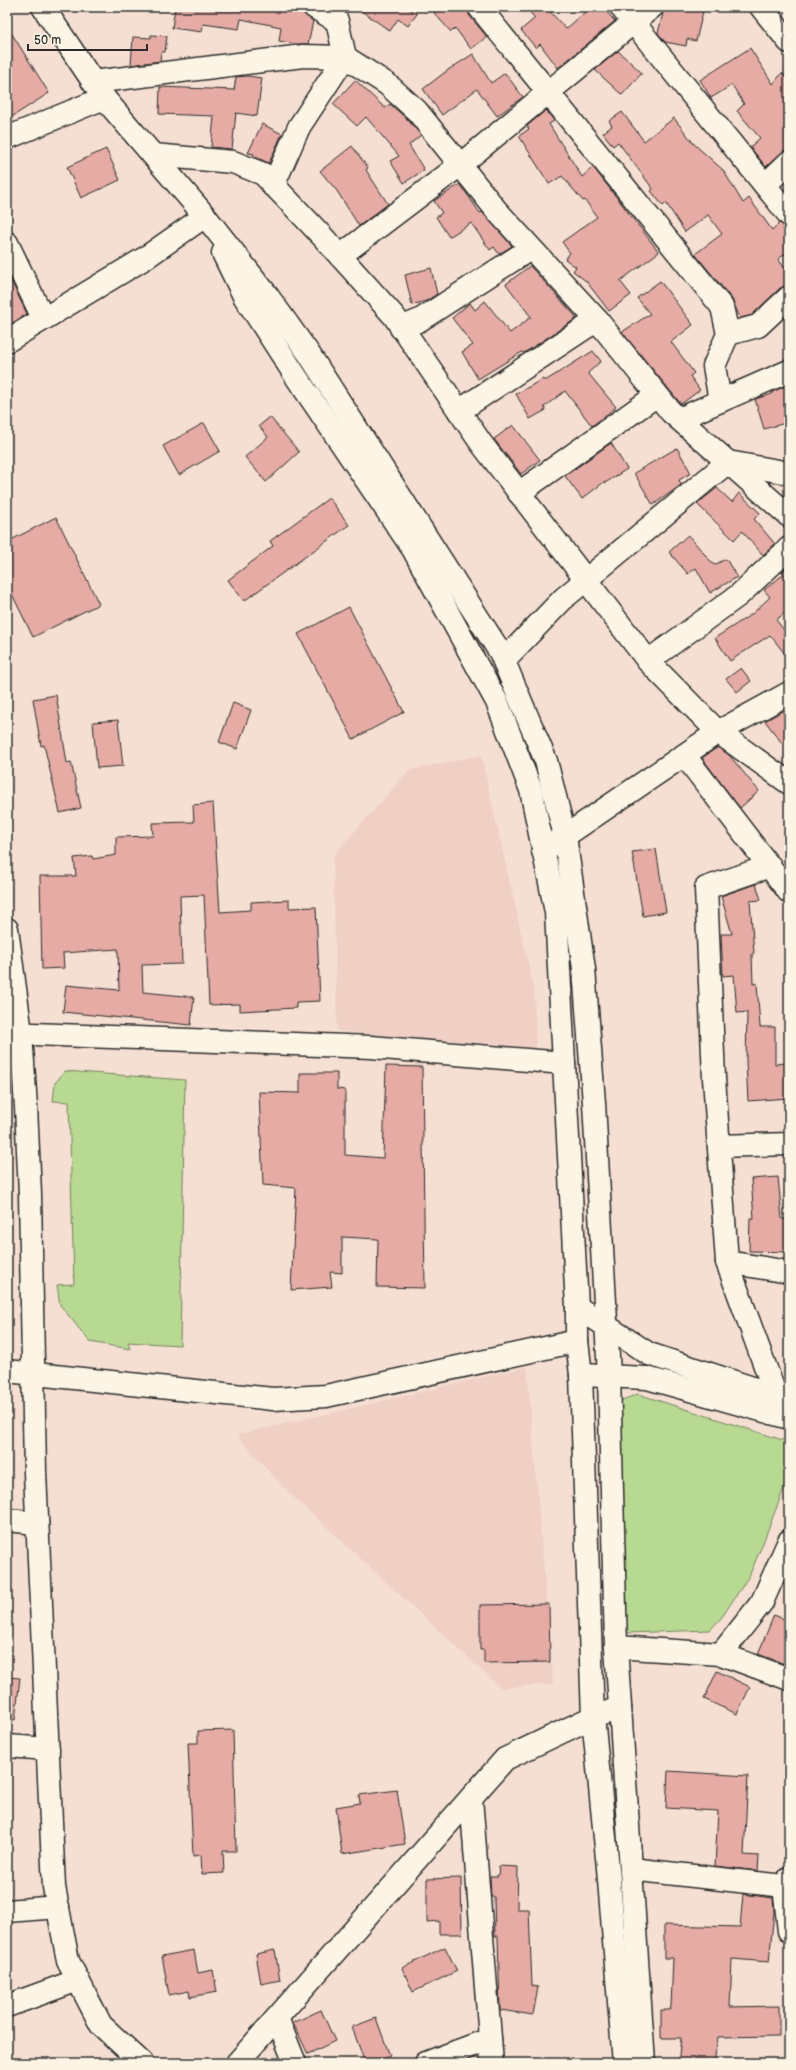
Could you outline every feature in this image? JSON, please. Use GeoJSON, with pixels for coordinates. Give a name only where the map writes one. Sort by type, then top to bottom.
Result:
{"type":"FeatureCollection","features":[{"type":"Feature","properties":{"kind":"street"},"geometry":{"type":"LineString","coordinates":[[43,7],[99,90],[205,216],[264,291],[309,354],[468,600],[504,660],[546,761],[565,836],[584,969],[594,1103],[609,1375],[616,1647],[644,2063]]}},
{"type":"Feature","properties":{"kind":"street"},"geometry":{"type":"LineString","coordinates":[[273,186],[299,127],[345,57],[341,14],[314,7]]}},
{"type":"Feature","properties":{"kind":"street"},"geometry":{"type":"LineString","coordinates":[[478,7],[722,307],[728,334],[714,366],[720,401]]}},
{"type":"Feature","properties":{"kind":"street"},"geometry":{"type":"LineString","coordinates":[[340,256],[460,165],[548,94],[627,15],[652,7]]}},
{"type":"Feature","properties":{"kind":"street"},"geometry":{"type":"LineString","coordinates":[[761,7],[789,42]]}},
{"type":"Feature","properties":{"kind":"street"},"geometry":{"type":"LineString","coordinates":[[627,15],[789,215]]}},
{"type":"Feature","properties":{"kind":"street"},"geometry":{"type":"LineString","coordinates":[[7,138],[99,90],[303,56],[345,57],[387,84],[411,106],[530,248],[597,320],[657,395],[679,418],[789,516]]}},
{"type":"Feature","properties":{"kind":"street"},"geometry":{"type":"LineString","coordinates":[[153,155],[233,162],[263,174],[394,316],[459,412],[585,580],[648,661],[718,732],[789,783]]}},
{"type":"Feature","properties":{"kind":"street"},"geometry":{"type":"LineString","coordinates":[[765,185],[789,162]]}},
{"type":"Feature","properties":{"kind":"street"},"geometry":{"type":"LineString","coordinates":[[7,341],[145,258],[205,216]]}},
{"type":"Feature","properties":{"kind":"street"},"geometry":{"type":"LineString","coordinates":[[205,216],[244,296],[297,378],[413,549],[497,702],[531,790],[556,912],[577,1307],[577,1341],[581,1375],[593,1717],[608,1868],[624,2063]]}},
{"type":"Feature","properties":{"kind":"street"},"geometry":{"type":"LineString","coordinates":[[7,243],[43,318]]}},
{"type":"Feature","properties":{"kind":"street"},"geometry":{"type":"LineString","coordinates":[[401,328],[420,320],[530,248]]}},
{"type":"Feature","properties":{"kind":"street"},"geometry":{"type":"LineString","coordinates":[[728,334],[758,326],[789,298]]}},
{"type":"Feature","properties":{"kind":"street"},"geometry":{"type":"LineString","coordinates":[[459,412],[597,320]]}},
{"type":"Feature","properties":{"kind":"street"},"geometry":{"type":"LineString","coordinates":[[679,418],[789,371]]}},
{"type":"Feature","properties":{"kind":"street"},"geometry":{"type":"LineString","coordinates":[[519,493],[657,395]]}},
{"type":"Feature","properties":{"kind":"street"},"geometry":{"type":"LineString","coordinates":[[504,660],[564,598],[728,462],[789,473]]}},
{"type":"Feature","properties":{"kind":"street"},"geometry":{"type":"LineString","coordinates":[[648,661],[739,595],[789,548]]}},
{"type":"Feature","properties":{"kind":"street"},"geometry":{"type":"LineString","coordinates":[[543,851],[685,756],[718,732],[789,693]]}},
{"type":"Feature","properties":{"kind":"street"},"geometry":{"type":"LineString","coordinates":[[685,756],[789,892]]}},
{"type":"Feature","properties":{"kind":"street"},"geometry":{"type":"LineString","coordinates":[[770,866],[706,888],[714,1070],[728,1262],[783,1398]]}},
{"type":"Feature","properties":{"kind":"street"},"geometry":{"type":"LineString","coordinates":[[7,929],[14,1033],[30,1194],[37,1523],[54,1887],[68,1961],[101,2025],[142,2063]]}},
{"type":"Feature","properties":{"kind":"street"},"geometry":{"type":"LineString","coordinates":[[14,1033],[372,1046],[564,1063]]}},
{"type":"Feature","properties":{"kind":"street"},"geometry":{"type":"LineString","coordinates":[[719,1146],[789,1144]]}},
{"type":"Feature","properties":{"kind":"street"},"geometry":{"type":"LineString","coordinates":[[728,1262],[789,1272]]}},
{"type":"Feature","properties":{"kind":"street"},"geometry":{"type":"LineString","coordinates":[[577,1307],[649,1354],[783,1398]]}},
{"type":"Feature","properties":{"kind":"street"},"geometry":{"type":"LineString","coordinates":[[7,1371],[33,1375],[273,1399],[326,1396],[577,1341]]}},
{"type":"Feature","properties":{"kind":"street"},"geometry":{"type":"LineString","coordinates":[[581,1375],[609,1375],[647,1378],[789,1418]]}},
{"type":"Feature","properties":{"kind":"street"},"geometry":{"type":"LineString","coordinates":[[7,1520],[37,1523]]}},
{"type":"Feature","properties":{"kind":"street"},"geometry":{"type":"LineString","coordinates":[[721,1654],[762,1602],[789,1541]]}},
{"type":"Feature","properties":{"kind":"street"},"geometry":{"type":"LineString","coordinates":[[616,1647],[721,1654],[789,1679]]}},
{"type":"Feature","properties":{"kind":"street"},"geometry":{"type":"LineString","coordinates":[[237,2063],[505,1759],[593,1717],[620,1708]]}},
{"type":"Feature","properties":{"kind":"street"},"geometry":{"type":"LineString","coordinates":[[7,1746],[48,1749]]}},
{"type":"Feature","properties":{"kind":"street"},"geometry":{"type":"LineString","coordinates":[[471,1798],[492,2063]]}},
{"type":"Feature","properties":{"kind":"street"},"geometry":{"type":"LineString","coordinates":[[631,1869],[787,1882],[789,1931]]}},
{"type":"Feature","properties":{"kind":"street"},"geometry":{"type":"LineString","coordinates":[[7,1911],[58,1907]]}},
{"type":"Feature","properties":{"kind":"street"},"geometry":{"type":"LineString","coordinates":[[7,2006],[78,1980]]}},
{"type":"Feature","properties":{"kind":"street"},"geometry":{"type":"LineString","coordinates":[[277,2018],[295,2063]]}},
{"type":"Feature","properties":{"kind":"street"},"geometry":{"type":"LineString","coordinates":[[426,2063],[490,2039]]}},
{"type":"Feature","properties":{"kind":"shaded area"},"geometry":{"type":"Polygon","coordinates":[[[481,755],[534,990],[536,1048],[337,1031],[333,856],[409,770],[481,755]]]}},
{"type":"Feature","properties":{"kind":"shaded area"},"geometry":{"type":"Polygon","coordinates":[[[527,1367],[553,1684],[501,1688],[283,1487],[237,1435],[527,1367]]]}},
{"type":"Feature","properties":{"kind":"green space"},"geometry":{"type":"Polygon","coordinates":[[[65,1071],[185,1080],[180,1345],[128,1342],[130,1349],[90,1342],[60,1305],[57,1285],[74,1284],[69,1102],[53,1101],[55,1083],[65,1071]]]}},
{"type":"Feature","properties":{"kind":"green space"},"geometry":{"type":"Polygon","coordinates":[[[638,1394],[789,1442],[789,1475],[761,1548],[749,1576],[722,1617],[710,1630],[625,1633],[614,1406],[622,1400],[638,1394]]]}},
{"type":"Feature","properties":{"kind":"building"},"geometry":{"type":"Polygon","coordinates":[[[175,7],[289,7],[302,10],[303,13],[313,21],[308,44],[296,44],[279,41],[281,27],[241,19],[239,29],[203,24],[202,32],[172,28],[175,7]]]}},
{"type":"Feature","properties":{"kind":"building"},"geometry":{"type":"Polygon","coordinates":[[[356,7],[407,7],[417,14],[408,26],[398,19],[390,31],[356,7]]]}},
{"type":"Feature","properties":{"kind":"building"},"geometry":{"type":"Polygon","coordinates":[[[440,7],[467,7],[469,15],[487,37],[471,49],[455,28],[451,32],[434,13],[440,7]]]}},
{"type":"Feature","properties":{"kind":"building"},"geometry":{"type":"Polygon","coordinates":[[[525,7],[546,7],[566,29],[591,7],[602,7],[615,21],[558,68],[540,44],[536,48],[521,30],[535,18],[525,7]]]}},
{"type":"Feature","properties":{"kind":"building"},"geometry":{"type":"Polygon","coordinates":[[[676,7],[704,7],[696,41],[687,39],[686,46],[665,42],[658,33],[664,9],[675,11],[676,7]]]}},
{"type":"Feature","properties":{"kind":"building"},"geometry":{"type":"Polygon","coordinates":[[[7,26],[49,93],[7,120],[7,26]]]}},
{"type":"Feature","properties":{"kind":"building"},"geometry":{"type":"Polygon","coordinates":[[[151,35],[167,36],[165,52],[161,52],[160,61],[131,65],[133,37],[151,38],[151,35]]]}},
{"type":"Feature","properties":{"kind":"building"},"geometry":{"type":"Polygon","coordinates":[[[750,48],[773,84],[782,73],[789,79],[789,150],[781,153],[766,167],[750,147],[760,138],[737,111],[744,104],[732,85],[711,98],[700,80],[750,48]]]}},
{"type":"Feature","properties":{"kind":"building"},"geometry":{"type":"Polygon","coordinates":[[[618,51],[642,73],[622,95],[595,70],[618,51]]]}},
{"type":"Feature","properties":{"kind":"building"},"geometry":{"type":"Polygon","coordinates":[[[473,54],[491,83],[505,73],[523,97],[497,116],[477,89],[442,115],[423,89],[448,70],[473,54]]]}},
{"type":"Feature","properties":{"kind":"building"},"geometry":{"type":"Polygon","coordinates":[[[247,76],[262,78],[257,116],[236,113],[232,149],[211,147],[214,116],[159,114],[160,87],[234,90],[236,77],[247,76]]]}},
{"type":"Feature","properties":{"kind":"building"},"geometry":{"type":"Polygon","coordinates":[[[355,80],[385,108],[390,104],[408,120],[421,135],[409,145],[424,170],[404,183],[390,161],[399,156],[366,117],[357,126],[333,104],[355,80]]]}},
{"type":"Feature","properties":{"kind":"building"},"geometry":{"type":"Polygon","coordinates":[[[546,110],[554,121],[549,124],[582,177],[593,167],[659,252],[620,281],[631,295],[609,311],[586,281],[573,271],[576,267],[565,259],[570,253],[562,242],[597,217],[585,200],[583,201],[562,176],[549,184],[519,136],[529,129],[527,126],[546,110]]]}},
{"type":"Feature","properties":{"kind":"building"},"geometry":{"type":"Polygon","coordinates":[[[622,112],[644,141],[674,118],[694,144],[723,170],[743,203],[749,198],[772,230],[779,223],[789,227],[789,251],[778,259],[789,274],[789,285],[780,288],[752,315],[740,318],[732,299],[695,254],[722,234],[708,215],[685,232],[666,203],[663,206],[651,191],[653,189],[618,142],[613,146],[603,133],[612,126],[609,121],[622,112]]]}},
{"type":"Feature","properties":{"kind":"building"},"geometry":{"type":"Polygon","coordinates":[[[262,124],[282,134],[269,163],[253,156],[254,154],[248,153],[262,124]]]}},
{"type":"Feature","properties":{"kind":"building"},"geometry":{"type":"Polygon","coordinates":[[[352,146],[368,168],[366,170],[388,204],[359,226],[337,191],[320,171],[352,146]]]}},
{"type":"Feature","properties":{"kind":"building"},"geometry":{"type":"Polygon","coordinates":[[[106,149],[120,180],[81,198],[67,167],[106,149]]]}},
{"type":"Feature","properties":{"kind":"building"},"geometry":{"type":"Polygon","coordinates":[[[460,184],[480,213],[482,212],[512,246],[499,254],[494,247],[490,250],[471,223],[449,237],[436,217],[442,213],[434,201],[460,184]]]}},
{"type":"Feature","properties":{"kind":"building"},"geometry":{"type":"Polygon","coordinates":[[[530,266],[577,318],[524,353],[522,352],[478,379],[462,352],[473,345],[452,318],[470,303],[475,310],[485,301],[510,333],[531,317],[506,284],[530,266]]]}},
{"type":"Feature","properties":{"kind":"building"},"geometry":{"type":"Polygon","coordinates":[[[431,268],[437,294],[426,301],[412,305],[405,275],[431,268]]]}},
{"type":"Feature","properties":{"kind":"building"},"geometry":{"type":"Polygon","coordinates":[[[7,272],[27,314],[7,326],[7,272]]]}},
{"type":"Feature","properties":{"kind":"building"},"geometry":{"type":"Polygon","coordinates":[[[660,281],[693,325],[671,342],[694,373],[690,376],[700,390],[681,404],[622,332],[650,314],[637,298],[660,281]]]}},
{"type":"Feature","properties":{"kind":"building"},"geometry":{"type":"Polygon","coordinates":[[[593,351],[601,361],[588,373],[616,407],[592,426],[565,391],[544,407],[546,410],[530,419],[516,394],[543,379],[545,381],[593,351]]]}},
{"type":"Feature","properties":{"kind":"building"},"geometry":{"type":"Polygon","coordinates":[[[786,386],[789,395],[789,422],[764,429],[755,399],[772,394],[772,392],[786,386]]]}},
{"type":"Feature","properties":{"kind":"building"},"geometry":{"type":"Polygon","coordinates":[[[270,417],[299,452],[266,482],[245,457],[268,437],[259,426],[270,417]]]}},
{"type":"Feature","properties":{"kind":"building"},"geometry":{"type":"Polygon","coordinates":[[[204,423],[220,451],[179,475],[163,446],[204,423]]]}},
{"type":"Feature","properties":{"kind":"building"},"geometry":{"type":"Polygon","coordinates":[[[513,425],[540,460],[521,474],[494,439],[513,425]]]}},
{"type":"Feature","properties":{"kind":"building"},"geometry":{"type":"Polygon","coordinates":[[[611,443],[627,469],[605,483],[604,482],[582,499],[565,476],[611,443]]]}},
{"type":"Feature","properties":{"kind":"building"},"geometry":{"type":"Polygon","coordinates":[[[677,448],[691,473],[679,480],[681,485],[653,505],[634,473],[677,448]]]}},
{"type":"Feature","properties":{"kind":"building"},"geometry":{"type":"Polygon","coordinates":[[[717,488],[732,502],[739,493],[760,513],[754,519],[775,544],[763,555],[742,531],[734,540],[697,504],[717,488]]]}},
{"type":"Feature","properties":{"kind":"building"},"geometry":{"type":"Polygon","coordinates":[[[329,498],[349,525],[244,601],[228,580],[273,546],[270,541],[329,498]]]}},
{"type":"Feature","properties":{"kind":"building"},"geometry":{"type":"Polygon","coordinates":[[[56,517],[99,604],[33,637],[7,584],[7,542],[56,517]]]}},
{"type":"Feature","properties":{"kind":"building"},"geometry":{"type":"Polygon","coordinates":[[[688,535],[714,565],[726,559],[737,577],[710,593],[696,568],[688,574],[669,552],[688,535]]]}},
{"type":"Feature","properties":{"kind":"building"},"geometry":{"type":"Polygon","coordinates":[[[789,565],[789,610],[776,620],[789,636],[789,659],[770,635],[730,661],[715,638],[752,614],[770,597],[764,590],[784,574],[782,572],[789,565]]]}},
{"type":"Feature","properties":{"kind":"building"},"geometry":{"type":"Polygon","coordinates":[[[349,607],[404,712],[353,739],[298,634],[349,607]]]}},
{"type":"Feature","properties":{"kind":"building"},"geometry":{"type":"Polygon","coordinates":[[[741,668],[751,681],[737,692],[726,679],[741,668]]]}},
{"type":"Feature","properties":{"kind":"building"},"geometry":{"type":"Polygon","coordinates":[[[56,695],[67,763],[71,762],[81,808],[60,813],[44,745],[41,746],[33,699],[56,695]]]}},
{"type":"Feature","properties":{"kind":"building"},"geometry":{"type":"Polygon","coordinates":[[[233,703],[251,710],[237,749],[219,742],[233,703]]]}},
{"type":"Feature","properties":{"kind":"building"},"geometry":{"type":"Polygon","coordinates":[[[782,711],[789,721],[789,737],[782,743],[765,721],[782,711]]]}},
{"type":"Feature","properties":{"kind":"building"},"geometry":{"type":"Polygon","coordinates":[[[118,720],[123,766],[97,768],[93,722],[118,720]]]}},
{"type":"Feature","properties":{"kind":"building"},"geometry":{"type":"Polygon","coordinates":[[[718,747],[729,755],[759,791],[740,808],[702,758],[718,747]]]}},
{"type":"Feature","properties":{"kind":"building"},"geometry":{"type":"Polygon","coordinates":[[[213,803],[220,912],[251,910],[251,902],[289,900],[289,908],[316,907],[320,1001],[296,1002],[296,1008],[240,1011],[240,1004],[209,1005],[204,895],[180,896],[182,964],[142,965],[143,992],[194,997],[191,1025],[63,1012],[66,985],[119,990],[118,949],[63,953],[64,968],[42,969],[40,876],[76,876],[74,858],[92,856],[93,859],[116,855],[116,837],[153,836],[152,823],[194,822],[193,805],[213,803]]]}},
{"type":"Feature","properties":{"kind":"building"},"geometry":{"type":"Polygon","coordinates":[[[656,849],[666,912],[643,916],[632,852],[656,849]]]}},
{"type":"Feature","properties":{"kind":"building"},"geometry":{"type":"Polygon","coordinates":[[[756,884],[761,900],[750,901],[754,953],[752,954],[753,984],[757,983],[760,1027],[775,1027],[775,1064],[786,1063],[788,1098],[748,1101],[746,1062],[747,1012],[737,1013],[734,975],[723,976],[721,934],[732,934],[721,896],[756,884]]]}},
{"type":"Feature","properties":{"kind":"building"},"geometry":{"type":"Polygon","coordinates":[[[386,1066],[422,1067],[425,1288],[377,1287],[378,1239],[342,1237],[342,1273],[330,1272],[332,1287],[291,1290],[296,1188],[263,1185],[259,1092],[300,1093],[300,1073],[337,1073],[337,1089],[345,1090],[345,1155],[383,1158],[386,1066]]]}},
{"type":"Feature","properties":{"kind":"building"},"geometry":{"type":"Polygon","coordinates":[[[778,1177],[782,1219],[789,1219],[789,1252],[749,1251],[750,1218],[754,1218],[751,1179],[778,1177]]]}},
{"type":"Feature","properties":{"kind":"building"},"geometry":{"type":"Polygon","coordinates":[[[549,1604],[550,1662],[484,1663],[484,1650],[480,1650],[480,1605],[549,1604]]]}},
{"type":"Feature","properties":{"kind":"building"},"geometry":{"type":"Polygon","coordinates":[[[774,1615],[789,1621],[789,1654],[785,1664],[758,1654],[774,1615]]]}},
{"type":"Feature","properties":{"kind":"building"},"geometry":{"type":"Polygon","coordinates":[[[717,1671],[750,1687],[737,1714],[704,1699],[717,1671]]]}},
{"type":"Feature","properties":{"kind":"building"},"geometry":{"type":"Polygon","coordinates":[[[7,1677],[20,1678],[15,1720],[7,1719],[7,1677]]]}},
{"type":"Feature","properties":{"kind":"building"},"geometry":{"type":"Polygon","coordinates":[[[233,1730],[236,1851],[223,1851],[224,1873],[202,1874],[201,1855],[193,1856],[188,1743],[198,1743],[198,1731],[233,1730]]]}},
{"type":"Feature","properties":{"kind":"building"},"geometry":{"type":"Polygon","coordinates":[[[668,1771],[748,1776],[744,1855],[759,1856],[758,1871],[715,1866],[718,1811],[666,1808],[668,1771]]]}},
{"type":"Feature","properties":{"kind":"building"},"geometry":{"type":"Polygon","coordinates":[[[397,1790],[405,1844],[342,1854],[336,1807],[360,1803],[359,1795],[397,1790]]]}},
{"type":"Feature","properties":{"kind":"building"},"geometry":{"type":"Polygon","coordinates":[[[499,1866],[518,1867],[517,1909],[529,1909],[532,1986],[538,1987],[533,2015],[500,2010],[498,1936],[495,1936],[494,1897],[491,1897],[490,1876],[498,1876],[499,1866]]]}},
{"type":"Feature","properties":{"kind":"building"},"geometry":{"type":"Polygon","coordinates":[[[461,1878],[462,1934],[439,1934],[439,1921],[427,1922],[427,1879],[461,1878]]]}},
{"type":"Feature","properties":{"kind":"building"},"geometry":{"type":"Polygon","coordinates":[[[743,1894],[773,1898],[774,1912],[769,1962],[732,1959],[730,2007],[779,2006],[779,2036],[718,2037],[714,2063],[678,2063],[681,2038],[661,2038],[661,2010],[670,2010],[671,2006],[673,1958],[664,1958],[664,1925],[740,1927],[743,1894]]]}},
{"type":"Feature","properties":{"kind":"building"},"geometry":{"type":"Polygon","coordinates":[[[445,1947],[457,1971],[413,1992],[402,1968],[445,1947]]]}},
{"type":"Feature","properties":{"kind":"building"},"geometry":{"type":"Polygon","coordinates":[[[194,1950],[198,1973],[213,1970],[217,1992],[190,1997],[189,1991],[169,1995],[162,1956],[194,1950]]]}},
{"type":"Feature","properties":{"kind":"building"},"geometry":{"type":"Polygon","coordinates":[[[275,1950],[280,1980],[261,1984],[256,1954],[275,1950]]]}},
{"type":"Feature","properties":{"kind":"building"},"geometry":{"type":"Polygon","coordinates":[[[321,2010],[335,2041],[308,2054],[293,2023],[321,2010]]]}},
{"type":"Feature","properties":{"kind":"building"},"geometry":{"type":"Polygon","coordinates":[[[376,2018],[390,2056],[372,2063],[365,2063],[352,2027],[376,2018]]]}}]}
